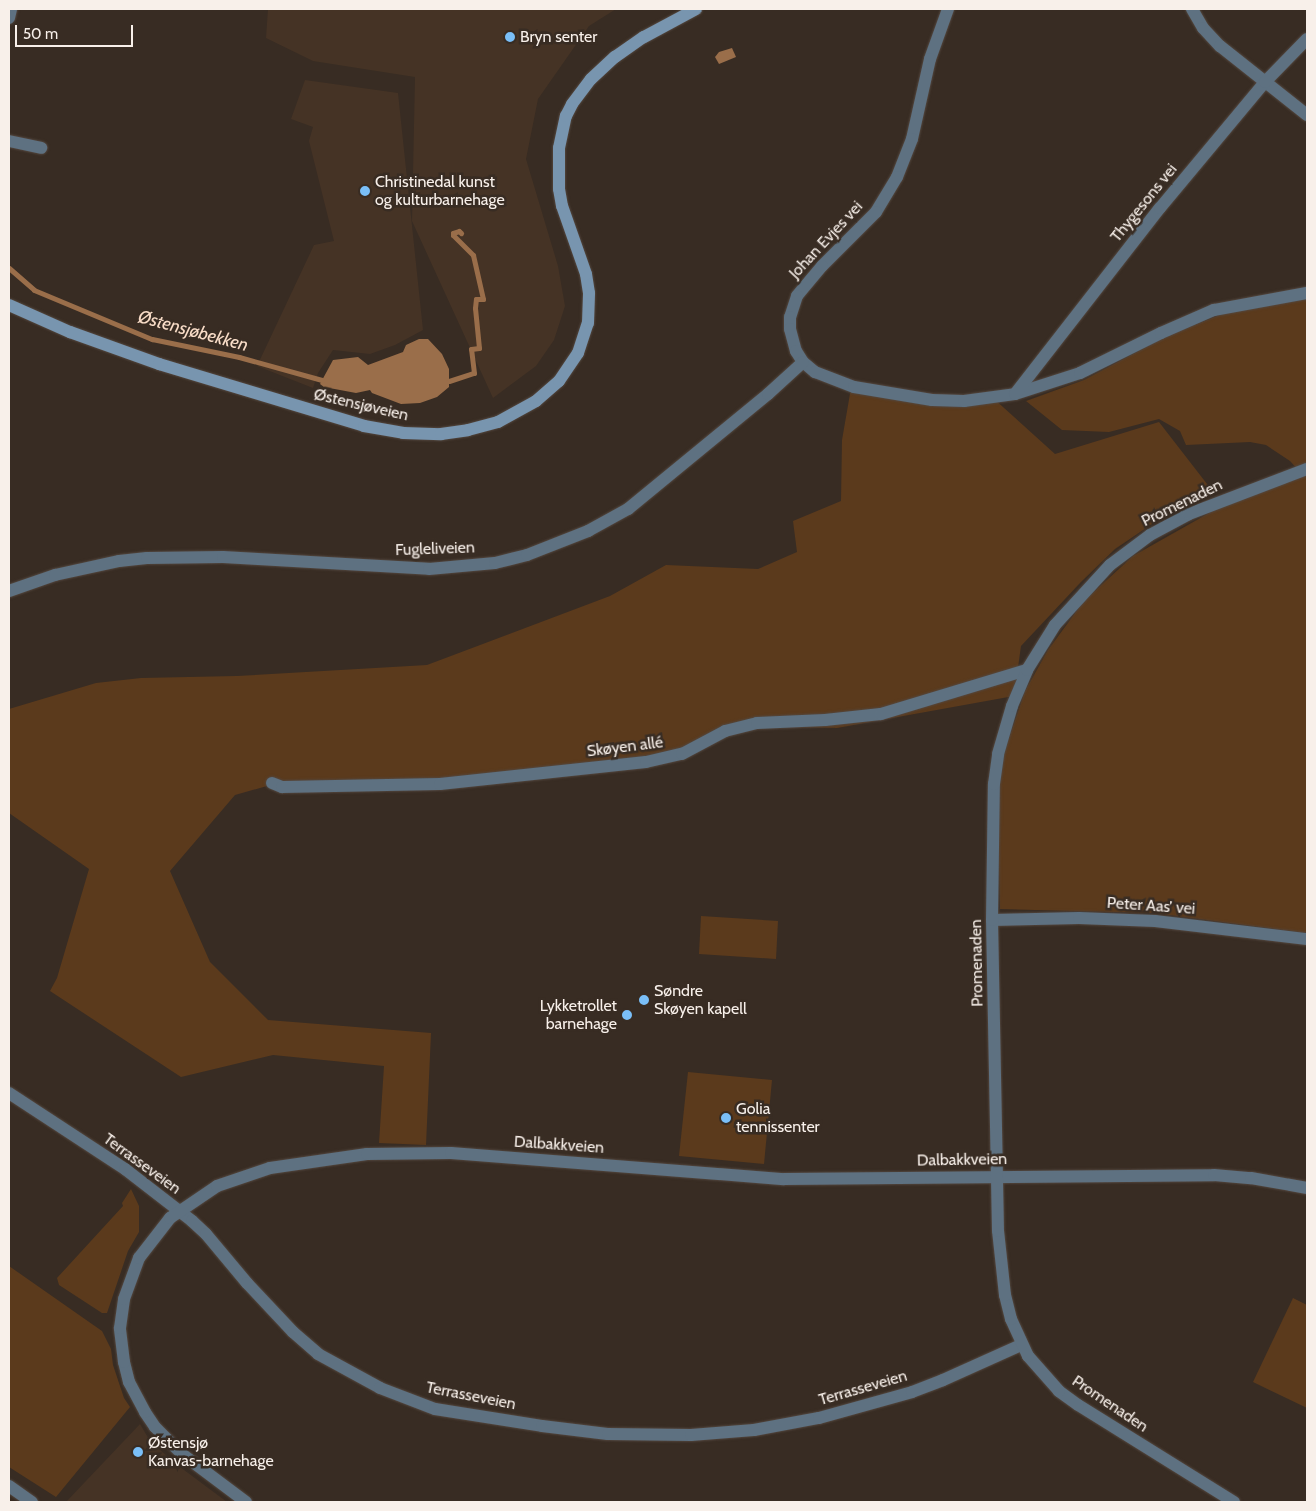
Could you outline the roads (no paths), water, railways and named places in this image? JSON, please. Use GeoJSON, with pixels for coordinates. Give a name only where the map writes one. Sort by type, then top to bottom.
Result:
{"type":"FeatureCollection","features":[{"type":"Feature","properties":{"kind":"main road","name":"Østensjøveien"},"geometry":{"type":"LineString","coordinates":[[9,306],[70,332],[159,364],[364,426],[403,433],[441,434],[468,430],[498,422],[536,401],[559,382],[578,353],[588,323],[589,293],[586,274],[562,206],[559,189],[558,148],[566,116],[572,104],[591,79],[615,57],[644,37],[696,9]]}},
{"type":"Feature","properties":{"kind":"street"},"geometry":{"type":"LineString","coordinates":[[9,18],[11,9]]}},
{"type":"Feature","properties":{"kind":"street","name":"Johan Evjes vei"},"geometry":{"type":"LineString","coordinates":[[803,362],[796,351],[790,329],[790,317],[797,296],[822,266],[876,212],[897,177],[912,139],[930,59],[948,9]]}},
{"type":"Feature","properties":{"kind":"street"},"geometry":{"type":"LineString","coordinates":[[1192,9],[1203,28],[1220,46],[1307,115]]}},
{"type":"Feature","properties":{"kind":"street","name":"Thygesons vei"},"geometry":{"type":"LineString","coordinates":[[1015,394],[1120,258],[1265,82],[1307,39]]}},
{"type":"Feature","properties":{"kind":"street"},"geometry":{"type":"LineString","coordinates":[[9,141],[41,148]]}},
{"type":"Feature","properties":{"kind":"street"},"geometry":{"type":"LineString","coordinates":[[803,362],[814,372],[840,383],[899,396],[964,401],[1015,394],[1080,374],[1171,328],[1214,310],[1307,293]]}},
{"type":"Feature","properties":{"kind":"street","name":"Fugleliveien"},"geometry":{"type":"LineString","coordinates":[[9,591],[79,569],[147,558],[223,557],[429,569],[495,563],[527,555],[588,531],[628,509],[768,394],[803,362]]}},
{"type":"Feature","properties":{"kind":"street","name":"Promenaden"},"geometry":{"type":"LineString","coordinates":[[1234,1502],[1078,1405],[1059,1391],[1028,1356],[1011,1319],[1001,1271],[997,1176],[992,920],[993,804],[996,764],[1012,706],[1027,670],[1056,625],[1075,602],[1110,565],[1150,534],[1218,502],[1307,469]]}},
{"type":"Feature","properties":{"kind":"street","name":"Skøyen allé"},"geometry":{"type":"LineString","coordinates":[[272,784],[291,787],[440,784],[646,762],[682,754],[725,731],[757,723],[825,720],[881,714],[1027,670]]}},
{"type":"Feature","properties":{"kind":"street","name":"Peter Aas’ vei"},"geometry":{"type":"LineString","coordinates":[[992,920],[1079,918],[1148,921],[1307,939]]}},
{"type":"Feature","properties":{"kind":"street","name":"Terrasseveien"},"geometry":{"type":"LineString","coordinates":[[9,1093],[125,1169],[206,1234],[247,1283],[293,1332],[318,1354],[380,1388],[435,1408],[462,1414],[575,1430],[626,1435],[691,1435],[762,1429],[819,1418],[912,1392],[944,1380],[1021,1344]]}},
{"type":"Feature","properties":{"kind":"street","name":"Dalbakkveien"},"geometry":{"type":"LineString","coordinates":[[246,1502],[182,1454],[155,1427],[134,1394],[124,1362],[120,1328],[124,1299],[131,1278],[145,1248],[178,1211],[217,1186],[261,1171],[326,1158],[367,1154],[452,1153],[784,1179],[1214,1175],[1251,1178],[1307,1188]]}},
{"type":"Feature","properties":{"kind":"street"},"geometry":{"type":"LineString","coordinates":[[9,1486],[32,1502]]}},
{"type":"Feature","properties":{"kind":"waterway","name":"Østensjøbekken"},"geometry":{"type":"LineString","coordinates":[[449,381],[474,373],[471,349],[479,348],[475,308],[476,299],[483,299],[473,255],[453,235],[453,233],[459,231],[461,233]]}},
{"type":"Feature","properties":{"kind":"waterway","name":"Østensjøbekken"},"geometry":{"type":"LineString","coordinates":[[9,268],[34,290],[152,339],[239,357],[322,380]]}},
{"type":"Feature","properties":{"kind":"place","name":"Bryn senter"},"geometry":{"type":"Point","coordinates":[510,37]}},
{"type":"Feature","properties":{"kind":"place","name":"Christinedal kunst og kulturbarnehage"},"geometry":{"type":"Point","coordinates":[365,191]}},
{"type":"Feature","properties":{"kind":"place","name":"Søndre Skøyen kapell"},"geometry":{"type":"Point","coordinates":[644,1000]}},
{"type":"Feature","properties":{"kind":"place","name":"Lykketrollet barnehage"},"geometry":{"type":"Point","coordinates":[627,1015]}},
{"type":"Feature","properties":{"kind":"place","name":"Golia tennissenter"},"geometry":{"type":"Point","coordinates":[726,1118]}},
{"type":"Feature","properties":{"kind":"place","name":"Østensjø Kanvas-barnehage"},"geometry":{"type":"Point","coordinates":[138,1452]}}]}
